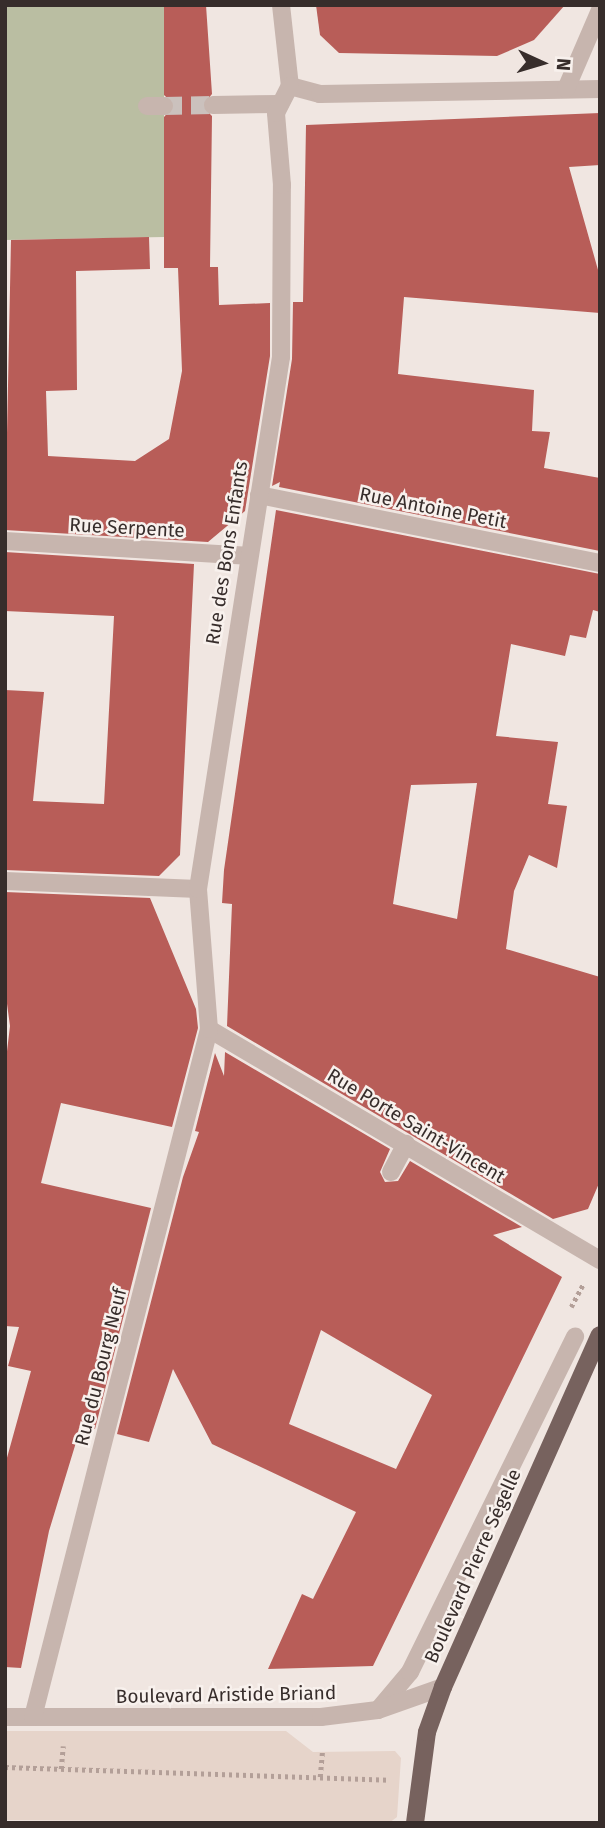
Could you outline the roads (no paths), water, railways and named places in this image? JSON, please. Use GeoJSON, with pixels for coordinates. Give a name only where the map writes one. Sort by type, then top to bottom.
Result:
{"type":"FeatureCollection","features":[{"type":"Feature","properties":{"kind":"main road","name":"Boulevard Pierre Ségelle"},"geometry":{"type":"LineString","coordinates":[[415,1823],[427,1732],[443,1687],[600,1335]]}},
{"type":"Feature","properties":{"kind":"street"},"geometry":{"type":"LineString","coordinates":[[213,106],[278,109],[290,86],[281,5]]}},
{"type":"Feature","properties":{"kind":"street"},"geometry":{"type":"LineString","coordinates":[[566,89],[600,10]]}},
{"type":"Feature","properties":{"kind":"street"},"geometry":{"type":"LineString","coordinates":[[290,86],[320,94],[600,89]]}},
{"type":"Feature","properties":{"kind":"street","name":"Rue des Bons Enfants"},"geometry":{"type":"LineString","coordinates":[[209,1029],[198,889],[247,556],[281,357],[282,185],[278,109]]}},
{"type":"Feature","properties":{"kind":"street","name":"Rue Antoine Petit"},"geometry":{"type":"LineString","coordinates":[[259,495],[600,563]]}},
{"type":"Feature","properties":{"kind":"street","name":"Rue Serpente"},"geometry":{"type":"LineString","coordinates":[[5,541],[247,556]]}},
{"type":"Feature","properties":{"kind":"street"},"geometry":{"type":"LineString","coordinates":[[5,881],[198,889]]}},
{"type":"Feature","properties":{"kind":"street","name":"Rue Porte Saint-Vincent"},"geometry":{"type":"LineString","coordinates":[[209,1029],[599,1260]]}},
{"type":"Feature","properties":{"kind":"street","name":"Rue du Bourg Neuf"},"geometry":{"type":"LineString","coordinates":[[33,1717],[209,1029]]}},
{"type":"Feature","properties":{"kind":"street"},"geometry":{"type":"LineString","coordinates":[[391,1172],[406,1144]]}},
{"type":"Feature","properties":{"kind":"street"},"geometry":{"type":"LineString","coordinates":[[378,1710],[410,1672],[575,1336]]}},
{"type":"Feature","properties":{"kind":"street","name":"Boulevard Aristide Briand"},"geometry":{"type":"LineString","coordinates":[[5,1717],[321,1717],[378,1710],[443,1687]]}},
{"type":"Feature","properties":{"kind":"tunnel"},"geometry":{"type":"LineString","coordinates":[[164,106],[213,105]]}}]}
